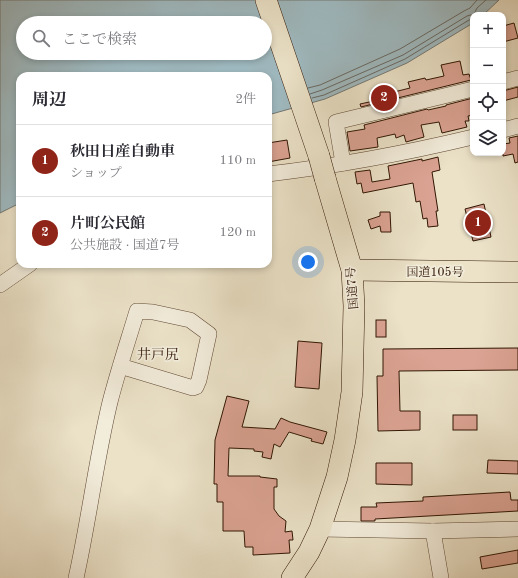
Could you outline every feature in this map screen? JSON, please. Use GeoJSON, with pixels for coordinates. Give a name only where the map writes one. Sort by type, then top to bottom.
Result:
{"type":"FeatureCollection","features":[{"type":"Feature","properties":{"kind":"highway","name":"国道7号"},"geometry":{"type":"LineString","coordinates":[[266,0],[272,16]]}},
{"type":"Feature","properties":{"kind":"highway","name":"国道7号"},"geometry":{"type":"LineString","coordinates":[[272,17],[319,156],[352,270],[354,306],[352,392],[346,440],[337,477],[320,529],[309,552],[292,578]]}},
{"type":"Feature","properties":{"kind":"highway","name":"国道105号"},"geometry":{"type":"LineString","coordinates":[[352,270],[518,272]]}},
{"type":"Feature","properties":{"kind":"street"},"geometry":{"type":"LineString","coordinates":[[506,81],[518,78]]}},
{"type":"Feature","properties":{"kind":"street"},"geometry":{"type":"LineString","coordinates":[[343,162],[336,122],[470,90]]}},
{"type":"Feature","properties":{"kind":"street"},"geometry":{"type":"LineString","coordinates":[[506,129],[518,126]]}},
{"type":"Feature","properties":{"kind":"street"},"geometry":{"type":"LineString","coordinates":[[272,174],[304,170],[435,146],[470,138]]}},
{"type":"Feature","properties":{"kind":"street"},"geometry":{"type":"LineString","coordinates":[[0,286],[25,268]]}},
{"type":"Feature","properties":{"kind":"street"},"geometry":{"type":"LineString","coordinates":[[76,578],[85,538],[110,402],[120,366],[137,311],[153,312],[190,320],[209,334],[200,380],[196,387],[193,388],[120,366]]}},
{"type":"Feature","properties":{"kind":"street"},"geometry":{"type":"LineString","coordinates":[[320,529],[433,531],[518,529]]}},
{"type":"Feature","properties":{"kind":"street"},"geometry":{"type":"LineString","coordinates":[[433,531],[441,578]]}},
{"type":"Feature","properties":{"kind":"water"},"geometry":{"type":"Polygon","coordinates":[[[0,0],[499,0],[486,12],[470,12],[470,25],[407,63],[325,99],[272,114],[272,72],[16,72],[16,205],[0,213],[0,0]]]}},
{"type":"Feature","properties":{"kind":"building"},"geometry":{"type":"Polygon","coordinates":[[[514,23],[518,38],[506,41],[506,25],[514,23]]]}},
{"type":"Feature","properties":{"kind":"building"},"geometry":{"type":"Polygon","coordinates":[[[460,61],[463,75],[469,74],[470,80],[361,107],[360,104],[374,101],[373,96],[390,91],[390,93],[410,88],[408,82],[444,76],[441,65],[460,61]]]}},
{"type":"Feature","properties":{"kind":"building"},"geometry":{"type":"Polygon","coordinates":[[[518,87],[518,97],[506,100],[506,90],[518,87]]]}},
{"type":"Feature","properties":{"kind":"building"},"geometry":{"type":"Polygon","coordinates":[[[470,99],[470,116],[468,116],[469,121],[465,121],[467,127],[442,133],[439,122],[421,125],[424,137],[406,142],[404,135],[396,138],[395,134],[377,138],[378,147],[350,151],[347,132],[365,129],[364,125],[470,99]]]}},
{"type":"Feature","properties":{"kind":"building"},"geometry":{"type":"Polygon","coordinates":[[[518,136],[518,162],[515,163],[513,154],[506,155],[506,144],[510,143],[509,138],[518,136]]]}},
{"type":"Feature","properties":{"kind":"building"},"geometry":{"type":"Polygon","coordinates":[[[287,140],[290,158],[272,161],[272,142],[287,140]]]}},
{"type":"Feature","properties":{"kind":"building"},"geometry":{"type":"Polygon","coordinates":[[[438,157],[440,170],[432,172],[438,211],[436,211],[438,226],[428,227],[427,218],[423,219],[420,201],[416,202],[413,183],[363,193],[361,183],[357,184],[355,172],[370,170],[372,182],[390,179],[388,166],[438,157]]]}},
{"type":"Feature","properties":{"kind":"building"},"geometry":{"type":"Polygon","coordinates":[[[484,204],[491,237],[473,241],[465,209],[484,204]]]}},
{"type":"Feature","properties":{"kind":"building"},"geometry":{"type":"Polygon","coordinates":[[[380,212],[390,212],[391,232],[381,232],[380,226],[371,229],[368,220],[380,216],[380,212]]]}},
{"type":"Feature","properties":{"kind":"building"},"geometry":{"type":"Polygon","coordinates":[[[376,320],[386,320],[386,337],[376,337],[376,320]]]}},
{"type":"Feature","properties":{"kind":"building"},"geometry":{"type":"Polygon","coordinates":[[[298,341],[322,343],[319,389],[295,387],[298,341]]]}},
{"type":"Feature","properties":{"kind":"building"},"geometry":{"type":"Polygon","coordinates":[[[518,348],[518,370],[399,371],[400,411],[420,411],[420,430],[378,431],[377,376],[383,376],[383,349],[518,348]]]}},
{"type":"Feature","properties":{"kind":"building"},"geometry":{"type":"Polygon","coordinates":[[[227,396],[249,401],[242,427],[275,429],[281,418],[290,422],[327,432],[323,444],[289,432],[280,447],[274,444],[271,459],[262,457],[263,452],[254,451],[254,449],[229,448],[228,476],[260,476],[277,479],[277,487],[274,487],[274,509],[279,516],[286,521],[285,532],[292,531],[293,540],[289,540],[290,553],[253,555],[253,547],[245,547],[244,531],[223,531],[223,502],[217,502],[217,484],[214,484],[215,440],[227,396]]]}},
{"type":"Feature","properties":{"kind":"building"},"geometry":{"type":"Polygon","coordinates":[[[453,415],[477,415],[477,430],[453,430],[453,415]]]}},
{"type":"Feature","properties":{"kind":"building"},"geometry":{"type":"Polygon","coordinates":[[[488,460],[518,461],[518,474],[487,473],[488,460]]]}},
{"type":"Feature","properties":{"kind":"building"},"geometry":{"type":"Polygon","coordinates":[[[376,463],[412,463],[412,485],[376,484],[376,463]]]}},
{"type":"Feature","properties":{"kind":"building"},"geometry":{"type":"Polygon","coordinates":[[[510,492],[511,500],[518,500],[518,511],[361,521],[361,507],[377,507],[376,503],[423,501],[423,497],[510,492]]]}},
{"type":"Feature","properties":{"kind":"building"},"geometry":{"type":"Polygon","coordinates":[[[518,550],[518,563],[482,569],[480,557],[518,550]]]}},
{"type":"Feature","properties":{"kind":"place","name":"片町公民館"},"geometry":{"type":"Point","coordinates":[384,98]}},
{"type":"Feature","properties":{"kind":"place","name":"秋田日産自動車"},"geometry":{"type":"Point","coordinates":[478,223]}},
{"type":"Feature","properties":{"kind":"district","name":"井戸尻"},"geometry":{"type":"Point","coordinates":[158,354]}}]}
